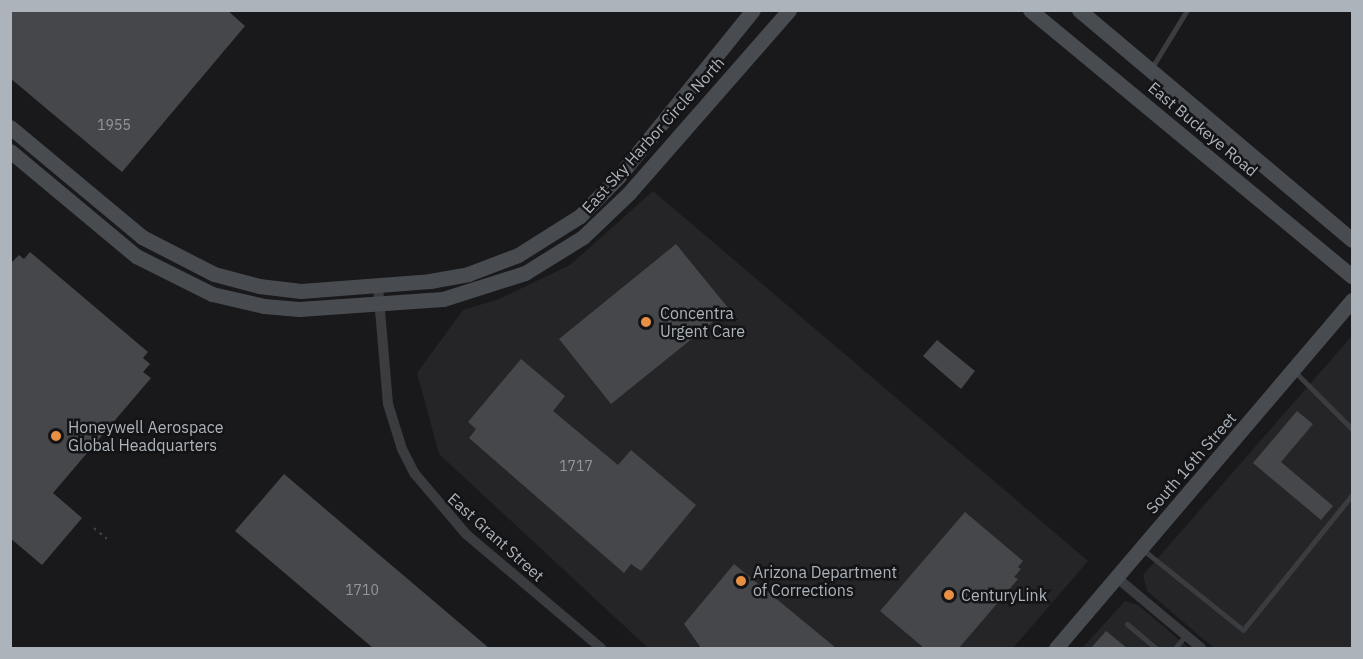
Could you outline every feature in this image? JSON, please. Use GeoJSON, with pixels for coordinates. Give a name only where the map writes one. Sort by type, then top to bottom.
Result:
{"type":"FeatureCollection","features":[{"type":"Feature","properties":{"kind":"street","name":"East Sky Harbor Circle North"},"geometry":{"type":"LineString","coordinates":[[10,127],[155,246],[214,274],[285,290],[378,287],[451,278],[486,268],[535,246],[580,216],[619,176],[753,10]]}},
{"type":"Feature","properties":{"kind":"street","name":"East Sky Harbor Circle North"},"geometry":{"type":"LineString","coordinates":[[10,151],[136,256],[182,282],[227,298],[299,309],[443,299],[487,288],[525,273],[583,237],[629,193],[789,10]]}},
{"type":"Feature","properties":{"kind":"street","name":"East Buckeye Road"},"geometry":{"type":"LineString","coordinates":[[1030,10],[1353,276]]}},
{"type":"Feature","properties":{"kind":"street","name":"East Buckeye Road"},"geometry":{"type":"LineString","coordinates":[[1079,10],[1353,240]]}},
{"type":"Feature","properties":{"kind":"street"},"geometry":{"type":"LineString","coordinates":[[1132,93],[1150,70]]}},
{"type":"Feature","properties":{"kind":"street","name":"East Grant Street"},"geometry":{"type":"LineString","coordinates":[[378,287],[388,404],[402,449],[415,474],[433,500],[466,534],[601,648]]}},
{"type":"Feature","properties":{"kind":"street"},"geometry":{"type":"LineString","coordinates":[[227,298],[285,290]]}},
{"type":"Feature","properties":{"kind":"street","name":"South 16th Street"},"geometry":{"type":"LineString","coordinates":[[1056,648],[1353,300]]}},
{"type":"Feature","properties":{"kind":"street"},"geometry":{"type":"LineString","coordinates":[[1116,577],[1201,648]]}},
{"type":"Feature","properties":{"kind":"lane"},"geometry":{"type":"LineString","coordinates":[[1150,70],[1187,10]]}},
{"type":"Feature","properties":{"kind":"lane"},"geometry":{"type":"LineString","coordinates":[[1293,371],[1353,429]]}},
{"type":"Feature","properties":{"kind":"lane"},"geometry":{"type":"LineString","coordinates":[[1141,548],[1243,630],[1353,495]]}},
{"type":"Feature","properties":{"kind":"lane"},"geometry":{"type":"LineString","coordinates":[[1127,624],[1156,648]]}},
{"type":"Feature","properties":{"kind":"lane"},"geometry":{"type":"LineString","coordinates":[[1175,648],[1186,636]]}},
{"type":"Feature","properties":{"kind":"path"},"geometry":{"type":"LineString","coordinates":[[94,528],[107,539]]}},
{"type":"Feature","properties":{"kind":"shaded area"},"geometry":{"type":"Polygon","coordinates":[[[653,191],[1088,561],[1013,648],[648,648],[439,454],[417,373],[463,310],[499,299],[570,265],[653,191]]]}},
{"type":"Feature","properties":{"kind":"shaded area"},"geometry":{"type":"Polygon","coordinates":[[[1352,336],[1352,648],[1214,648],[1147,591],[1143,575],[1352,336]]]}},
{"type":"Feature","properties":{"kind":"shaded area"},"geometry":{"type":"Polygon","coordinates":[[[1125,601],[1138,605],[1189,648],[1082,648],[1125,601]]]}},
{"type":"Feature","properties":{"kind":"building"},"geometry":{"type":"Polygon","coordinates":[[[10,10],[227,10],[245,26],[122,172],[10,78],[10,10]]]}},
{"type":"Feature","properties":{"kind":"building","name":"Concentra Urgent Care"},"geometry":{"type":"Polygon","coordinates":[[[676,244],[729,309],[611,404],[559,339],[676,244]]]}},
{"type":"Feature","properties":{"kind":"building","name":"Honeywell Aerospace Global Headquarters"},"geometry":{"type":"Polygon","coordinates":[[[30,252],[148,352],[143,358],[150,364],[143,372],[151,378],[53,493],[82,518],[42,565],[10,538],[10,264],[19,255],[24,259],[30,252]]]}},
{"type":"Feature","properties":{"kind":"building"},"geometry":{"type":"Polygon","coordinates":[[[937,340],[975,371],[961,389],[923,356],[937,340]]]}},
{"type":"Feature","properties":{"kind":"building"},"geometry":{"type":"Polygon","coordinates":[[[521,359],[565,396],[553,411],[618,465],[631,450],[696,505],[641,571],[631,564],[624,573],[469,438],[476,429],[468,422],[521,359]]]}},
{"type":"Feature","properties":{"kind":"building"},"geometry":{"type":"Polygon","coordinates":[[[1297,411],[1313,424],[1281,462],[1333,506],[1321,520],[1253,463],[1297,411]]]}},
{"type":"Feature","properties":{"kind":"building"},"geometry":{"type":"Polygon","coordinates":[[[284,474],[489,648],[373,648],[235,531],[284,474]]]}},
{"type":"Feature","properties":{"kind":"building","name":"CenturyLink"},"geometry":{"type":"Polygon","coordinates":[[[965,512],[1023,561],[1018,567],[1021,569],[1014,577],[1018,579],[959,648],[924,648],[880,611],[965,512]]]}},
{"type":"Feature","properties":{"kind":"building"},"geometry":{"type":"Polygon","coordinates":[[[734,564],[836,648],[701,648],[684,624],[734,564]]]}},
{"type":"Feature","properties":{"kind":"building"},"geometry":{"type":"Polygon","coordinates":[[[1106,631],[1127,648],[1091,648],[1106,631]]]}},
{"type":"Feature","properties":{"kind":"place","name":"Concentra Urgent Care"},"geometry":{"type":"Point","coordinates":[646,322]}},
{"type":"Feature","properties":{"kind":"place","name":"Honeywell Aerospace Global Headquarters"},"geometry":{"type":"Point","coordinates":[56,436]}},
{"type":"Feature","properties":{"kind":"place","name":"Arizona Department of Corrections"},"geometry":{"type":"Point","coordinates":[741,581]}},
{"type":"Feature","properties":{"kind":"place","name":"CenturyLink"},"geometry":{"type":"Point","coordinates":[949,595]}}]}
